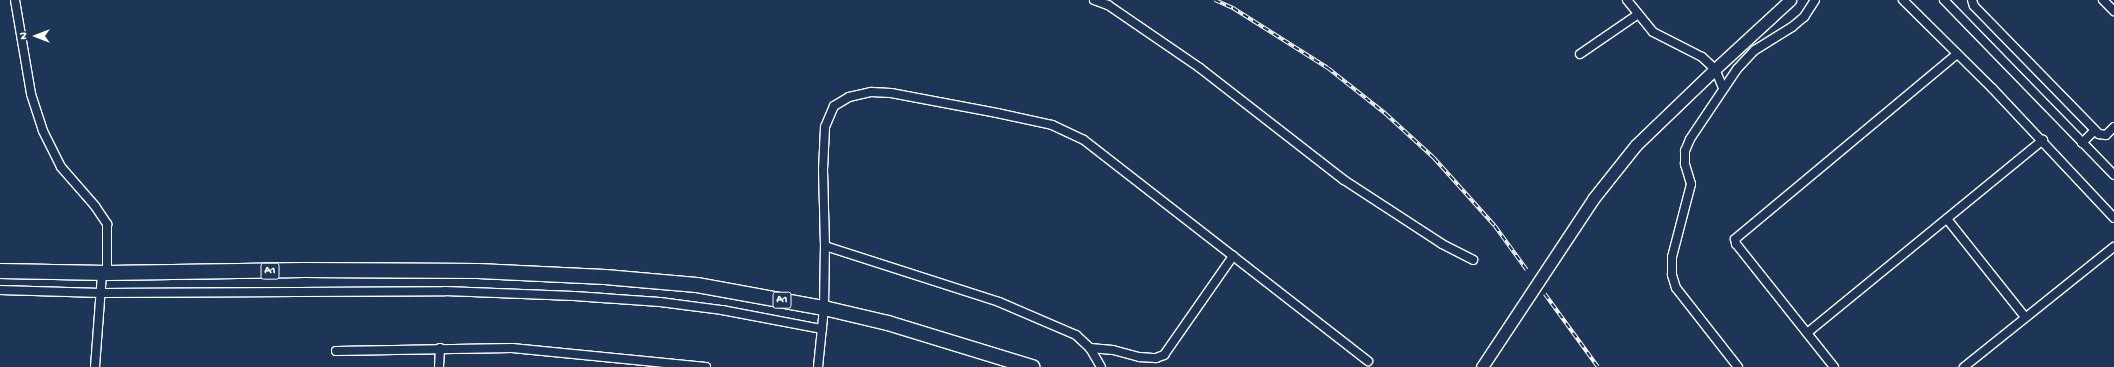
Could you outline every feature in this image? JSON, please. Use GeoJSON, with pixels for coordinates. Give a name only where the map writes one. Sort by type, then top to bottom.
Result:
{"type":"FeatureCollection","features":[{"type":"Feature","properties":{"kind":"highway","name":"A1"},"geometry":{"type":"LineString","coordinates":[[0,271],[105,273],[304,270],[539,273],[697,285],[824,308],[888,323],[1021,366],[1032,367]]}},
{"type":"Feature","properties":{"kind":"main road"},"geometry":{"type":"LineString","coordinates":[[1482,367],[1593,199],[1636,145],[1790,0]]}},
{"type":"Feature","properties":{"kind":"street"},"geometry":{"type":"LineString","coordinates":[[15,0],[31,94],[46,137],[61,167],[96,206],[107,224],[105,273],[101,293],[95,367]]}},
{"type":"Feature","properties":{"kind":"street"},"geometry":{"type":"LineString","coordinates":[[1094,0],[1108,5],[1200,68],[1344,180],[1442,244],[1473,260]]}},
{"type":"Feature","properties":{"kind":"street"},"geometry":{"type":"LineString","coordinates":[[1627,0],[1637,15],[1653,32],[1702,57],[1715,69],[1723,88]]}},
{"type":"Feature","properties":{"kind":"street"},"geometry":{"type":"LineString","coordinates":[[1738,367],[1676,288],[1671,266],[1691,184],[1685,164],[1685,151],[1690,139],[1737,69],[1755,50],[1792,28],[1804,17],[1816,0]]}},
{"type":"Feature","properties":{"kind":"street"},"geometry":{"type":"LineString","coordinates":[[1903,0],[2043,140],[2114,218]]}},
{"type":"Feature","properties":{"kind":"street"},"geometry":{"type":"LineString","coordinates":[[1944,0],[2114,175]]}},
{"type":"Feature","properties":{"kind":"street"},"geometry":{"type":"LineString","coordinates":[[1972,0],[1974,6],[2095,130],[2102,136],[2106,135],[2114,127]]}},
{"type":"Feature","properties":{"kind":"street"},"geometry":{"type":"LineString","coordinates":[[2103,0],[2114,11]]}},
{"type":"Feature","properties":{"kind":"street"},"geometry":{"type":"LineString","coordinates":[[1580,54],[1637,15]]}},
{"type":"Feature","properties":{"kind":"street"},"geometry":{"type":"LineString","coordinates":[[1834,367],[1736,244],[1736,237],[1957,54]]}},
{"type":"Feature","properties":{"kind":"street"},"geometry":{"type":"LineString","coordinates":[[818,367],[824,308],[825,246],[823,170],[825,127],[834,106],[849,97],[871,92],[913,97],[1052,125],[1084,140],[1368,361]]}},
{"type":"Feature","properties":{"kind":"street"},"geometry":{"type":"LineString","coordinates":[[2082,142],[2095,130]]}},
{"type":"Feature","properties":{"kind":"street"},"geometry":{"type":"LineString","coordinates":[[1807,333],[2043,140]]}},
{"type":"Feature","properties":{"kind":"street"},"geometry":{"type":"LineString","coordinates":[[1947,219],[2025,317]]}},
{"type":"Feature","properties":{"kind":"street"},"geometry":{"type":"LineString","coordinates":[[825,246],[999,302],[1076,335],[1090,348],[1101,367]]}},
{"type":"Feature","properties":{"kind":"street"},"geometry":{"type":"LineString","coordinates":[[1964,367],[2114,247]]}},
{"type":"Feature","properties":{"kind":"street"},"geometry":{"type":"LineString","coordinates":[[1090,348],[1113,350],[1140,357],[1156,358],[1164,355],[1234,256]]}},
{"type":"Feature","properties":{"kind":"street"},"geometry":{"type":"LineString","coordinates":[[0,290],[101,293],[445,291],[574,296],[660,302],[722,310],[822,329]]}},
{"type":"Feature","properties":{"kind":"street"},"geometry":{"type":"LineString","coordinates":[[439,367],[440,348]]}},
{"type":"Feature","properties":{"kind":"street"},"geometry":{"type":"LineString","coordinates":[[336,351],[440,348],[512,348],[706,367]]}},
{"type":"Feature","properties":{"kind":"railway"},"geometry":{"type":"LineString","coordinates":[[1215,0],[1233,8],[1328,68],[1386,114],[1434,158],[1495,226],[1527,270]]}},
{"type":"Feature","properties":{"kind":"railway"},"geometry":{"type":"LineString","coordinates":[[1545,294],[1598,367]]}}]}
